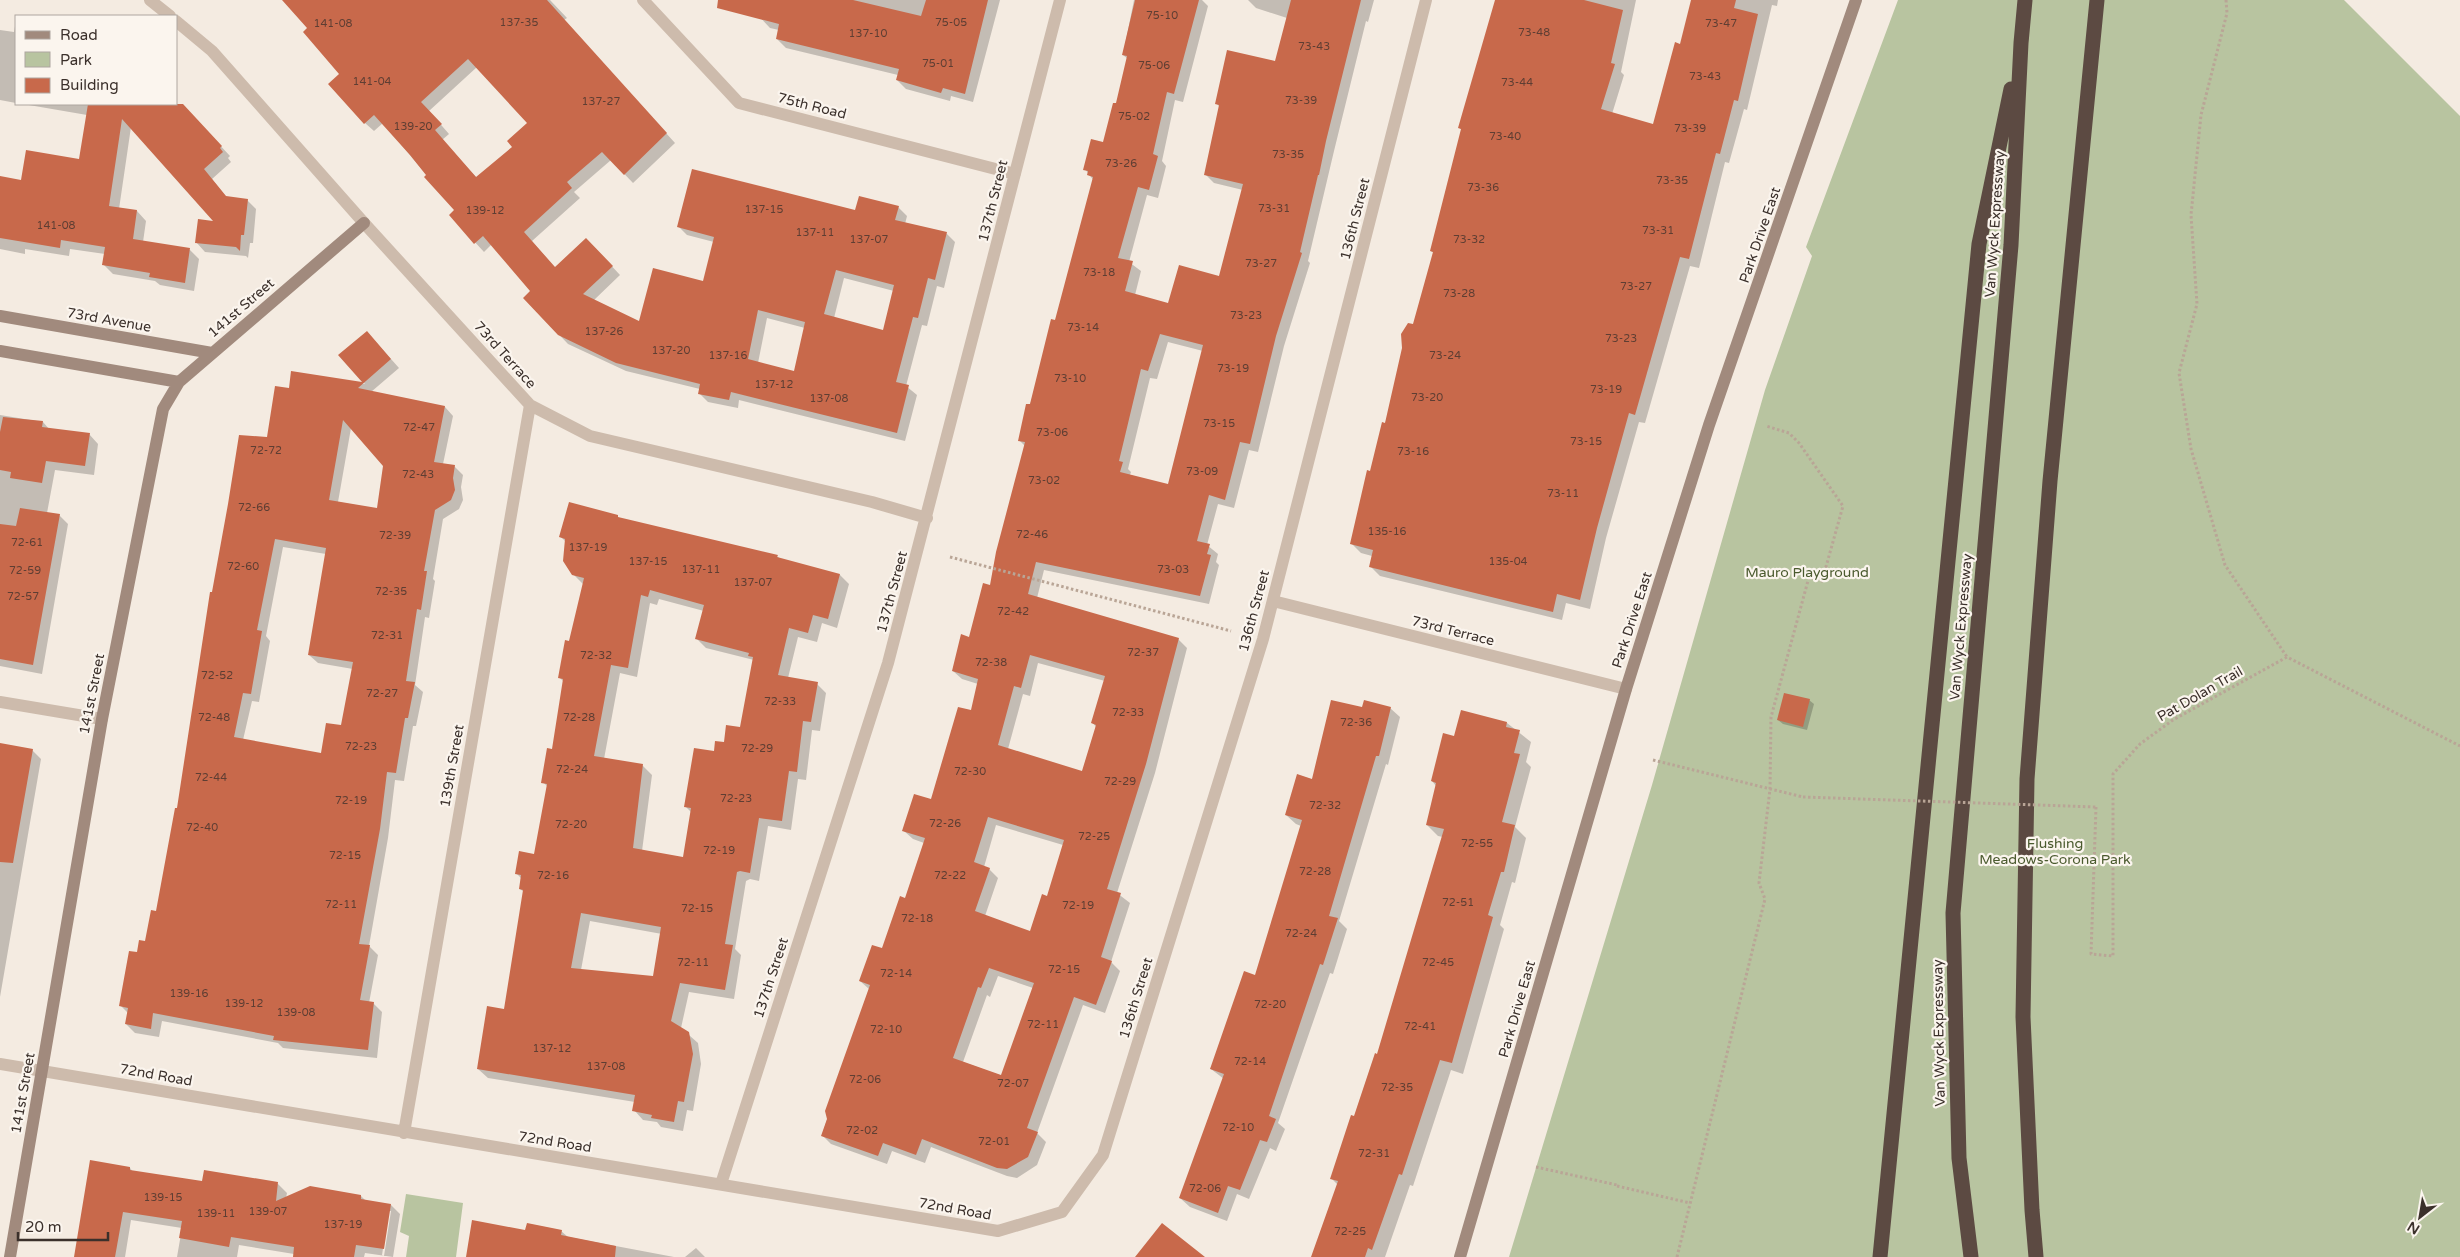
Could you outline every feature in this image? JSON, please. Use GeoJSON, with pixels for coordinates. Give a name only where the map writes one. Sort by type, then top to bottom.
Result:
{"type":"FeatureCollection","features":[{"type":"Feature","properties":{"kind":"highway","name":"Van Wyck Expressway"},"geometry":{"type":"LineString","coordinates":[[1971,1257],[1959,1158],[1953,912],[2010,254],[2025,0]]}},
{"type":"Feature","properties":{"kind":"highway"},"geometry":{"type":"LineString","coordinates":[[2036,1257],[2023,1017],[2027,779],[2050,481],[2097,0]]}},
{"type":"Feature","properties":{"kind":"highway"},"geometry":{"type":"LineString","coordinates":[[1880,1257],[1979,244],[2021,43]]}},
{"type":"Feature","properties":{"kind":"street"},"geometry":{"type":"LineString","coordinates":[[150,0],[169,15]]}},
{"type":"Feature","properties":{"kind":"street","name":"75th Road"},"geometry":{"type":"LineString","coordinates":[[643,0],[739,103],[1015,174]]}},
{"type":"Feature","properties":{"kind":"street","name":"137th Street"},"geometry":{"type":"LineString","coordinates":[[721,1184],[888,663],[928,518],[1060,0]]}},
{"type":"Feature","properties":{"kind":"street","name":"136th Street"},"geometry":{"type":"LineString","coordinates":[[1062,1212],[1103,1155],[1273,601],[1426,0]]}},
{"type":"Feature","properties":{"kind":"street","name":"Park Drive East"},"geometry":{"type":"LineString","coordinates":[[1460,1257],[1626,689],[1710,425],[1856,0]]}},
{"type":"Feature","properties":{"kind":"street","name":"73rd Terrace"},"geometry":{"type":"LineString","coordinates":[[178,23],[212,51],[364,223],[530,405],[590,436],[872,502],[928,518]]}},
{"type":"Feature","properties":{"kind":"street","name":"141st Street"},"geometry":{"type":"LineString","coordinates":[[10,1257],[102,719],[163,409],[179,382],[364,223]]}},
{"type":"Feature","properties":{"kind":"street","name":"73rd Avenue"},"geometry":{"type":"LineString","coordinates":[[0,316],[212,353]]}},
{"type":"Feature","properties":{"kind":"street"},"geometry":{"type":"LineString","coordinates":[[0,351],[179,382]]}},
{"type":"Feature","properties":{"kind":"street","name":"139th Street"},"geometry":{"type":"LineString","coordinates":[[404,1133],[530,405]]}},
{"type":"Feature","properties":{"kind":"street","name":"73rd Terrace"},"geometry":{"type":"LineString","coordinates":[[1273,601],[1626,689]]}},
{"type":"Feature","properties":{"kind":"street"},"geometry":{"type":"LineString","coordinates":[[0,702],[102,719]]}},
{"type":"Feature","properties":{"kind":"street","name":"72nd Road"},"geometry":{"type":"LineString","coordinates":[[0,1064],[998,1232],[1062,1212]]}},
{"type":"Feature","properties":{"kind":"path"},"geometry":{"type":"LineString","coordinates":[[2226,0],[2227,13],[2201,115],[2191,216],[2197,304],[2179,373],[2191,449],[2226,565],[2287,658],[2460,746]]}},
{"type":"Feature","properties":{"kind":"path"},"geometry":{"type":"LineString","coordinates":[[1677,1257],[1766,900],[1759,884],[1770,789],[1771,717],[1809,577],[1822,581],[1842,506],[1799,443],[1789,433],[1766,426]]}},
{"type":"Feature","properties":{"kind":"path"},"geometry":{"type":"LineString","coordinates":[[950,557],[1231,631]]}},
{"type":"Feature","properties":{"kind":"path","name":"Pat Dolan Trail"},"geometry":{"type":"LineString","coordinates":[[1770,789],[1802,797],[2096,807],[2091,954],[2113,956],[2113,774],[2140,744],[2173,720],[2287,658]]}},
{"type":"Feature","properties":{"kind":"path"},"geometry":{"type":"LineString","coordinates":[[1653,760],[1770,789]]}},
{"type":"Feature","properties":{"kind":"path"},"geometry":{"type":"LineString","coordinates":[[1536,1167],[1690,1203]]}},
{"type":"Feature","properties":{"kind":"green space","name":"Flushing Meadows-Corona Park"},"geometry":{"type":"Polygon","coordinates":[[[1898,0],[2344,0],[2460,116],[2460,1257],[1509,1257],[1652,785],[1765,390],[1812,256],[1806,247],[1898,0]]]}},
{"type":"Feature","properties":{"kind":"green space"},"geometry":{"type":"Polygon","coordinates":[[[406,1194],[463,1203],[456,1257],[406,1257],[409,1236],[400,1232],[406,1194]]]}},
{"type":"Feature","properties":{"kind":"building"},"geometry":{"type":"Polygon","coordinates":[[[282,0],[547,0],[667,133],[624,175],[602,152],[567,182],[572,188],[524,232],[555,267],[586,238],[613,266],[583,294],[639,321],[653,268],[703,281],[714,237],[677,227],[692,169],[855,210],[859,196],[899,206],[895,220],[947,232],[935,280],[928,278],[918,318],[913,317],[896,382],[909,385],[897,433],[731,392],[729,400],[698,394],[700,384],[616,363],[558,335],[523,298],[530,291],[483,236],[474,244],[449,215],[454,210],[424,177],[426,175],[410,155],[374,115],[364,124],[328,84],[339,74],[303,32],[307,28],[282,0]],[[468,59],[421,102],[442,124],[435,130],[476,177],[512,147],[507,141],[527,123],[468,59]],[[836,270],[824,314],[883,330],[894,285],[836,270]],[[758,310],[748,359],[794,371],[805,322],[758,310]]]}},
{"type":"Feature","properties":{"kind":"building"},"geometry":{"type":"Polygon","coordinates":[[[718,0],[853,0],[921,16],[926,0],[988,0],[965,94],[943,88],[941,93],[896,80],[899,69],[776,39],[779,24],[717,8],[718,0]]]}},
{"type":"Feature","properties":{"kind":"building"},"geometry":{"type":"Polygon","coordinates":[[[1135,0],[1199,0],[1174,94],[1167,92],[1153,154],[1158,156],[1149,190],[1138,187],[1118,258],[1133,261],[1125,291],[1168,303],[1179,265],[1219,276],[1243,184],[1204,175],[1219,105],[1215,104],[1227,50],[1275,61],[1291,0],[1361,0],[1300,252],[1302,253],[1276,336],[1250,444],[1240,442],[1225,500],[1209,495],[1197,541],[1210,544],[1207,554],[1211,555],[1200,596],[1036,562],[1028,594],[1179,638],[1146,764],[1107,889],[1121,893],[1101,957],[1112,961],[1096,1005],[1074,997],[1027,1128],[1038,1132],[1028,1157],[1007,1169],[997,1168],[922,1139],[916,1155],[883,1143],[878,1156],[821,1136],[827,1119],[825,1111],[870,985],[859,981],[872,945],[882,948],[900,896],[905,898],[925,838],[902,831],[914,794],[931,799],[958,707],[971,710],[978,679],[952,671],[961,634],[969,637],[983,583],[990,585],[996,552],[1025,442],[1018,441],[1026,404],[1030,404],[1051,319],[1055,320],[1093,177],[1087,175],[1088,171],[1083,170],[1091,139],[1103,142],[1113,103],[1116,103],[1127,56],[1122,55],[1135,0]],[[1160,334],[1148,371],[1141,369],[1119,461],[1123,462],[1120,472],[1168,484],[1203,345],[1160,334]],[[1030,655],[1021,688],[1014,686],[998,745],[1082,771],[1096,725],[1091,723],[1105,676],[1030,655]],[[988,817],[974,862],[990,868],[975,911],[1030,931],[1042,894],[1047,896],[1064,840],[988,817]],[[989,968],[981,988],[978,987],[953,1058],[1001,1075],[1034,983],[989,968]]]}},
{"type":"Feature","properties":{"kind":"building"},"geometry":{"type":"Polygon","coordinates":[[[1495,0],[1584,0],[1623,10],[1611,63],[1615,64],[1601,109],[1653,124],[1675,42],[1680,44],[1691,0],[1736,0],[1734,8],[1758,14],[1738,101],[1734,100],[1720,154],[1716,153],[1689,259],[1680,257],[1635,415],[1629,413],[1597,528],[1580,600],[1557,594],[1553,612],[1369,567],[1373,550],[1350,544],[1367,470],[1370,471],[1382,422],[1385,423],[1402,348],[1401,334],[1408,323],[1413,324],[1433,252],[1430,251],[1461,129],[1458,128],[1495,0]]]}},
{"type":"Feature","properties":{"kind":"building"},"geometry":{"type":"Polygon","coordinates":[[[183,104],[222,146],[220,148],[223,152],[204,169],[226,196],[248,199],[244,235],[241,235],[240,251],[236,247],[195,243],[198,219],[213,221],[122,119],[109,206],[137,210],[133,239],[190,248],[185,283],[149,277],[150,273],[102,265],[105,247],[61,240],[60,248],[0,238],[0,176],[21,180],[26,150],[79,159],[88,105],[183,104]]]}},
{"type":"Feature","properties":{"kind":"building"},"geometry":{"type":"Polygon","coordinates":[[[367,331],[391,359],[358,388],[445,406],[434,462],[455,465],[453,478],[455,490],[451,500],[435,510],[424,571],[427,571],[421,610],[417,609],[406,681],[415,682],[408,718],[405,718],[396,773],[387,772],[380,829],[359,944],[370,945],[360,1000],[374,1002],[368,1050],[273,1040],[274,1036],[153,1013],[151,1029],[125,1024],[128,1008],[119,1006],[129,951],[137,952],[139,940],[145,941],[151,910],[156,911],[175,808],[177,808],[210,592],[212,592],[239,435],[267,437],[275,386],[289,388],[291,371],[362,382],[338,355],[367,331]],[[343,420],[329,500],[377,508],[383,466],[343,420]],[[275,539],[257,630],[262,631],[251,694],[243,693],[234,737],[321,753],[326,723],[341,725],[353,662],[308,655],[326,548],[275,539]]]}},
{"type":"Feature","properties":{"kind":"building"},"geometry":{"type":"Polygon","coordinates":[[[3,417],[43,421],[42,427],[90,433],[85,466],[46,461],[42,483],[10,478],[11,472],[0,470],[0,432],[3,417]]]}},
{"type":"Feature","properties":{"kind":"building"},"geometry":{"type":"Polygon","coordinates":[[[569,502],[618,515],[618,517],[778,555],[777,557],[840,574],[828,619],[813,615],[808,633],[789,628],[778,675],[818,682],[811,722],[803,721],[797,772],[789,771],[782,821],[759,818],[750,873],[737,872],[725,944],[733,945],[725,990],[680,983],[671,1021],[689,1032],[693,1054],[684,1102],[678,1101],[674,1122],[651,1118],[652,1115],[632,1111],[635,1095],[477,1069],[487,1006],[504,1009],[523,890],[519,889],[521,875],[515,874],[519,851],[534,854],[547,784],[541,783],[547,748],[552,749],[563,679],[558,678],[565,640],[569,641],[584,578],[572,575],[563,561],[565,539],[559,537],[569,502]],[[650,590],[648,597],[641,595],[628,668],[611,665],[594,756],[643,764],[633,848],[683,857],[691,808],[684,807],[694,748],[714,751],[715,741],[724,742],[726,725],[740,727],[753,657],[748,656],[749,653],[695,639],[704,605],[650,590]],[[581,913],[571,968],[653,976],[661,927],[581,913]]]}},
{"type":"Feature","properties":{"kind":"building"},"geometry":{"type":"Polygon","coordinates":[[[20,508],[60,514],[33,665],[0,659],[0,524],[16,526],[20,508]]]}},
{"type":"Feature","properties":{"kind":"building"},"geometry":{"type":"Polygon","coordinates":[[[1784,693],[1810,699],[1803,727],[1777,720],[1784,693]]]}},
{"type":"Feature","properties":{"kind":"building"},"geometry":{"type":"Polygon","coordinates":[[[1331,700],[1362,707],[1364,700],[1391,707],[1379,756],[1376,756],[1329,916],[1338,918],[1323,965],[1320,964],[1269,1116],[1276,1119],[1267,1142],[1260,1140],[1240,1190],[1228,1186],[1218,1213],[1179,1198],[1224,1074],[1210,1069],[1244,971],[1255,975],[1302,820],[1285,815],[1297,774],[1312,779],[1331,700]]]}},
{"type":"Feature","properties":{"kind":"building"},"geometry":{"type":"Polygon","coordinates":[[[1461,710],[1507,722],[1506,727],[1520,730],[1514,753],[1520,754],[1502,822],[1515,825],[1504,872],[1501,872],[1488,915],[1493,917],[1452,1063],[1440,1060],[1402,1175],[1399,1174],[1372,1250],[1368,1248],[1365,1257],[1311,1257],[1338,1181],[1330,1179],[1351,1115],[1354,1116],[1375,1053],[1377,1054],[1444,829],[1426,825],[1436,783],[1431,781],[1443,733],[1454,736],[1461,710]]]}},
{"type":"Feature","properties":{"kind":"building"},"geometry":{"type":"Polygon","coordinates":[[[0,743],[33,749],[13,863],[0,862],[0,743]]]}},
{"type":"Feature","properties":{"kind":"building"},"geometry":{"type":"Polygon","coordinates":[[[90,1160],[130,1167],[130,1170],[202,1181],[204,1170],[278,1182],[276,1201],[310,1186],[361,1195],[361,1199],[391,1204],[384,1249],[356,1245],[354,1257],[293,1257],[294,1247],[231,1237],[229,1247],[179,1238],[182,1221],[123,1212],[115,1257],[74,1257],[90,1160]]]}},
{"type":"Feature","properties":{"kind":"building"},"geometry":{"type":"Polygon","coordinates":[[[472,1220],[525,1230],[527,1223],[562,1230],[561,1235],[616,1246],[615,1257],[466,1257],[472,1220]]]}},
{"type":"Feature","properties":{"kind":"building"},"geometry":{"type":"Polygon","coordinates":[[[1162,1223],[1205,1257],[1135,1257],[1162,1223]]]}},
{"type":"Feature","properties":{"kind":"park label","name":"Mauro Playground"},"geometry":{"type":"Point","coordinates":[1807,572]}}]}
